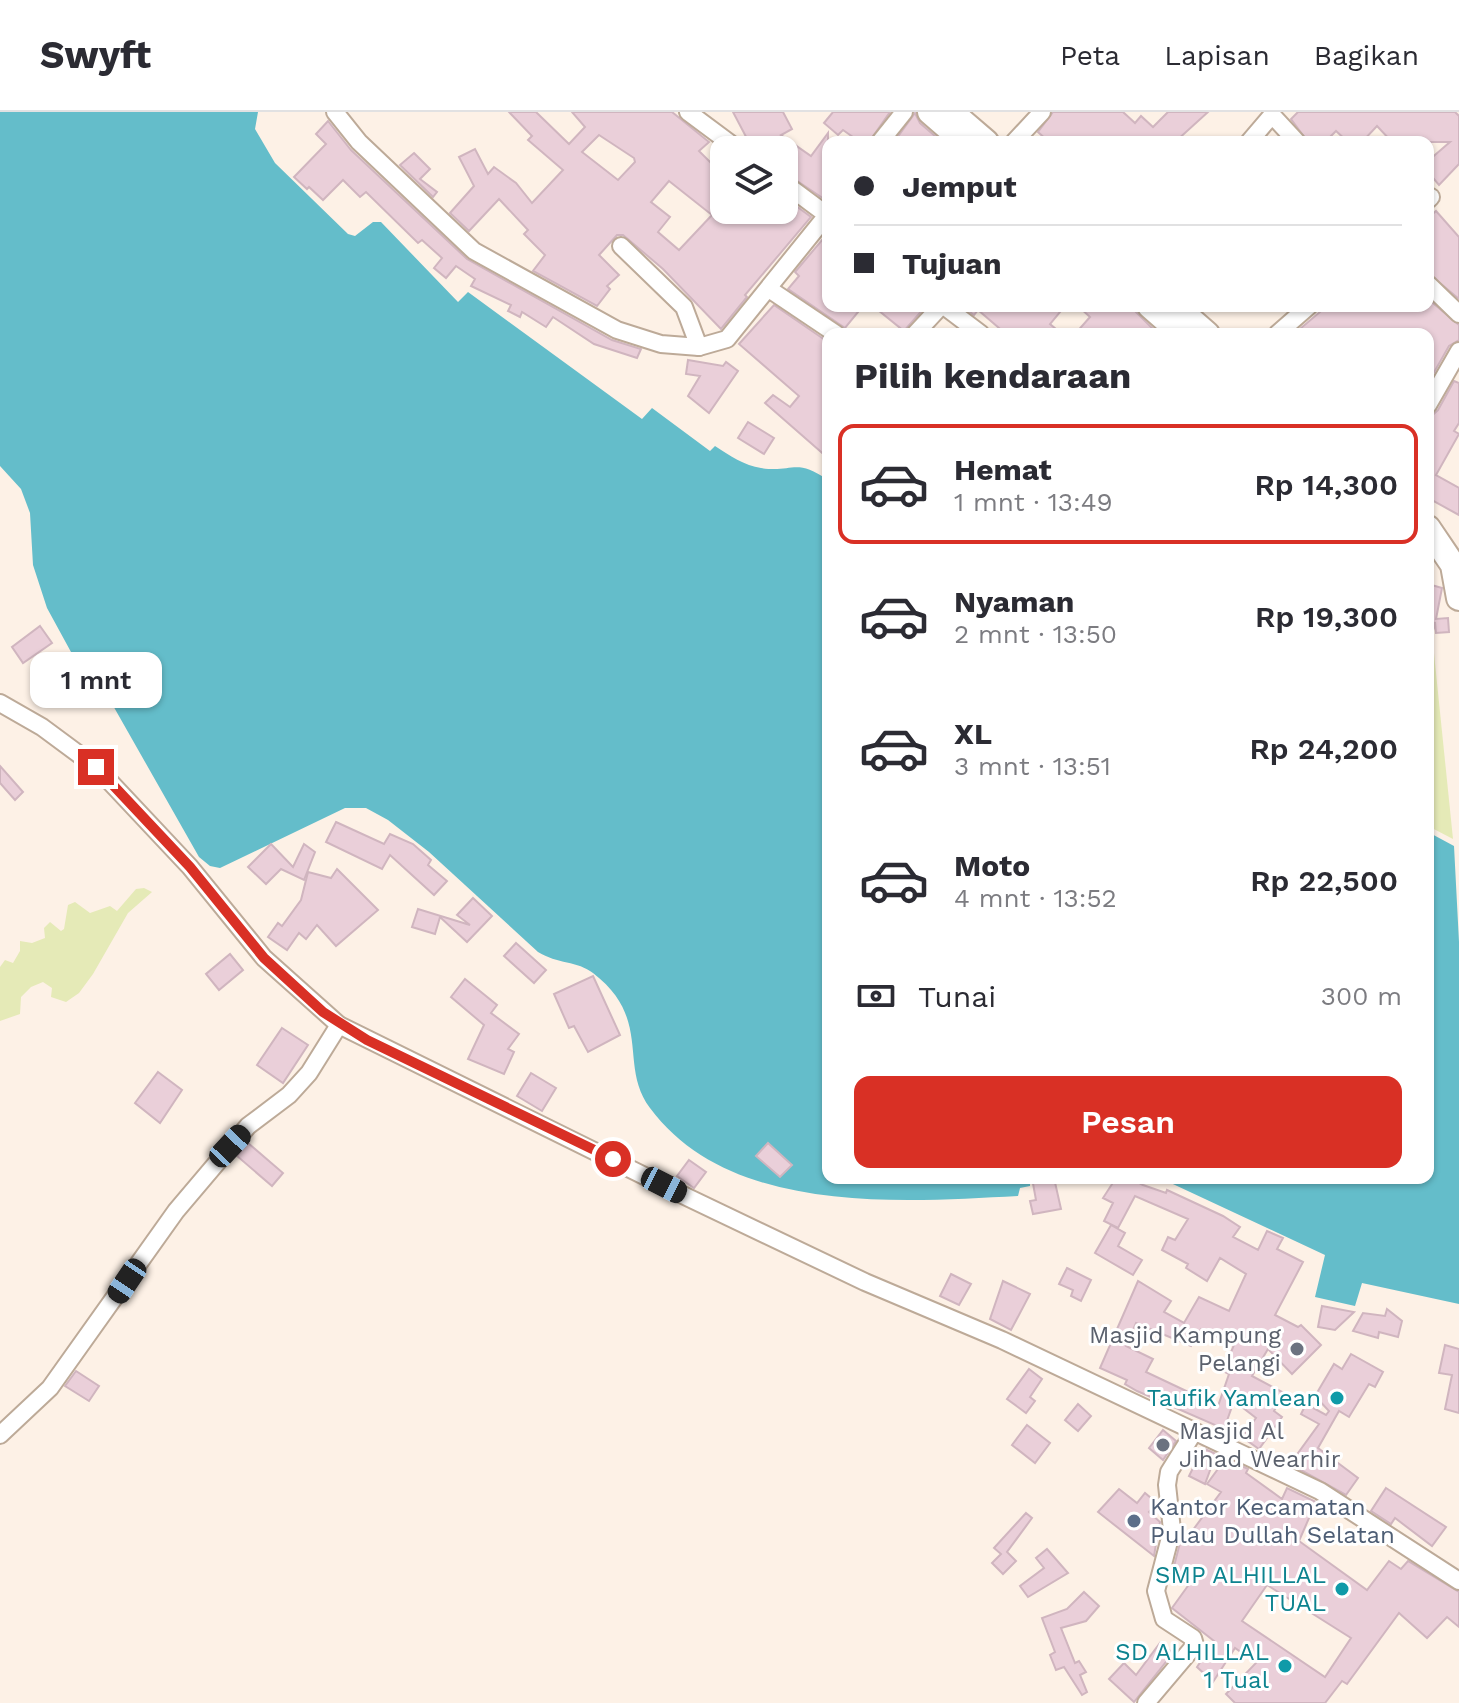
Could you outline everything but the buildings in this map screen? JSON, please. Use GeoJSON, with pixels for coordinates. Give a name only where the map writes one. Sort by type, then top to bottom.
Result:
{"type":"FeatureCollection","features":[{"type":"Feature","properties":{"kind":"highway"},"geometry":{"type":"LineString","coordinates":[[930,112],[958,136]]}},
{"type":"Feature","properties":{"kind":"highway"},"geometry":{"type":"LineString","coordinates":[[951,112],[979,136]]}},
{"type":"Feature","properties":{"kind":"highway"},"geometry":{"type":"LineString","coordinates":[[1157,312],[1175,328]]}},
{"type":"Feature","properties":{"kind":"highway"},"geometry":{"type":"LineString","coordinates":[[1182,312],[1200,328]]}},
{"type":"Feature","properties":{"kind":"highway"},"geometry":{"type":"LineString","coordinates":[[1434,537],[1453,565],[1459,598]]}},
{"type":"Feature","properties":{"kind":"highway"},"geometry":{"type":"LineString","coordinates":[[1434,553],[1453,565]]}},
{"type":"Feature","properties":{"kind":"street"},"geometry":{"type":"LineString","coordinates":[[335,112],[368,151],[474,251],[617,330],[661,344],[699,347],[721,342],[733,334],[822,222]]}},
{"type":"Feature","properties":{"kind":"street"},"geometry":{"type":"LineString","coordinates":[[688,112],[720,136]]}},
{"type":"Feature","properties":{"kind":"street"},"geometry":{"type":"LineString","coordinates":[[885,136],[904,112]]}},
{"type":"Feature","properties":{"kind":"street"},"geometry":{"type":"LineString","coordinates":[[1020,136],[1042,112]]}},
{"type":"Feature","properties":{"kind":"street"},"geometry":{"type":"LineString","coordinates":[[1254,136],[1272,113],[1292,136]]}},
{"type":"Feature","properties":{"kind":"street"},"geometry":{"type":"LineString","coordinates":[[798,193],[822,210]]}},
{"type":"Feature","properties":{"kind":"street"},"geometry":{"type":"LineString","coordinates":[[621,246],[684,307],[699,347]]}},
{"type":"Feature","properties":{"kind":"street"},"geometry":{"type":"LineString","coordinates":[[769,289],[827,328]]}},
{"type":"Feature","properties":{"kind":"street"},"geometry":{"type":"LineString","coordinates":[[1434,290],[1459,314]]}},
{"type":"Feature","properties":{"kind":"street"},"geometry":{"type":"LineString","coordinates":[[921,328],[937,312]]}},
{"type":"Feature","properties":{"kind":"street"},"geometry":{"type":"LineString","coordinates":[[951,312],[973,328]]}},
{"type":"Feature","properties":{"kind":"street"},"geometry":{"type":"LineString","coordinates":[[1284,328],[1302,312]]}},
{"type":"Feature","properties":{"kind":"street"},"geometry":{"type":"LineString","coordinates":[[1434,395],[1459,351]]}},
{"type":"Feature","properties":{"kind":"street"},"geometry":{"type":"LineString","coordinates":[[0,703],[42,727],[96,767],[190,867],[281,976],[339,1025],[771,1237],[1002,1340],[1337,1500],[1459,1581]]}},
{"type":"Feature","properties":{"kind":"street"},"geometry":{"type":"LineString","coordinates":[[0,1435],[50,1388],[176,1211],[248,1126],[299,1084],[339,1025]]}},
{"type":"Feature","properties":{"kind":"street"},"geometry":{"type":"LineString","coordinates":[[1146,1703],[1195,1645],[1193,1638],[1164,1619],[1156,1591],[1172,1530],[1169,1472],[1194,1432]]}},
{"type":"Feature","properties":{"kind":"green space"},"geometry":{"type":"Polygon","coordinates":[[[1434,653],[1453,839],[1434,829],[1434,653]]]}},
{"type":"Feature","properties":{"kind":"green space"},"geometry":{"type":"Polygon","coordinates":[[[144,888],[152,892],[128,913],[79,993],[66,1002],[51,997],[52,988],[43,982],[31,987],[21,997],[20,1014],[0,1021],[0,967],[5,960],[13,963],[20,951],[20,941],[32,943],[45,938],[44,928],[50,922],[61,931],[64,929],[68,905],[75,902],[90,913],[110,906],[117,911],[136,889],[144,888]]]}},
{"type":"Feature","properties":{"kind":"water"},"geometry":{"type":"Polygon","coordinates":[[[0,112],[258,112],[255,129],[275,163],[348,234],[355,236],[373,222],[381,222],[458,302],[468,292],[642,419],[652,408],[710,451],[715,446],[755,467],[801,467],[822,476],[822,1184],[1030,1186],[1020,1188],[1018,1196],[871,1199],[820,1195],[771,1185],[725,1168],[684,1143],[650,1108],[636,1075],[629,1025],[623,1007],[611,990],[587,969],[538,952],[429,852],[388,820],[366,808],[345,808],[220,868],[210,866],[199,857],[107,695],[71,652],[47,608],[33,565],[30,513],[21,489],[0,466],[0,112]]]}},
{"type":"Feature","properties":{"kind":"water"},"geometry":{"type":"Polygon","coordinates":[[[1434,835],[1454,846],[1459,942],[1459,1304],[1362,1283],[1355,1306],[1315,1297],[1325,1255],[1173,1184],[1434,1184],[1434,835]]]}},
{"type":"Feature","properties":{"kind":"place","name":"Masjid Kampung Pelangi"},"geometry":{"type":"Point","coordinates":[1297,1349]}},
{"type":"Feature","properties":{"kind":"place","name":"Taufik Yamlean"},"geometry":{"type":"Point","coordinates":[1337,1398]}},
{"type":"Feature","properties":{"kind":"place","name":"Masjid Al Jihad Wearhir"},"geometry":{"type":"Point","coordinates":[1163,1445]}},
{"type":"Feature","properties":{"kind":"place","name":"Kantor Kecamatan Pulau Dullah Selatan"},"geometry":{"type":"Point","coordinates":[1134,1521]}},
{"type":"Feature","properties":{"kind":"place","name":"SMP ALHILLAL TUAL"},"geometry":{"type":"Point","coordinates":[1342,1589]}},
{"type":"Feature","properties":{"kind":"place","name":"SD ALHILLAL 1 Tual"},"geometry":{"type":"Point","coordinates":[1285,1666]}},
{"type":"Feature","properties":{"kind":"route"},"geometry":{"type":"LineString","coordinates":[[96,767],[190,867],[264,958],[339,1025],[613,1159]]}}]}
